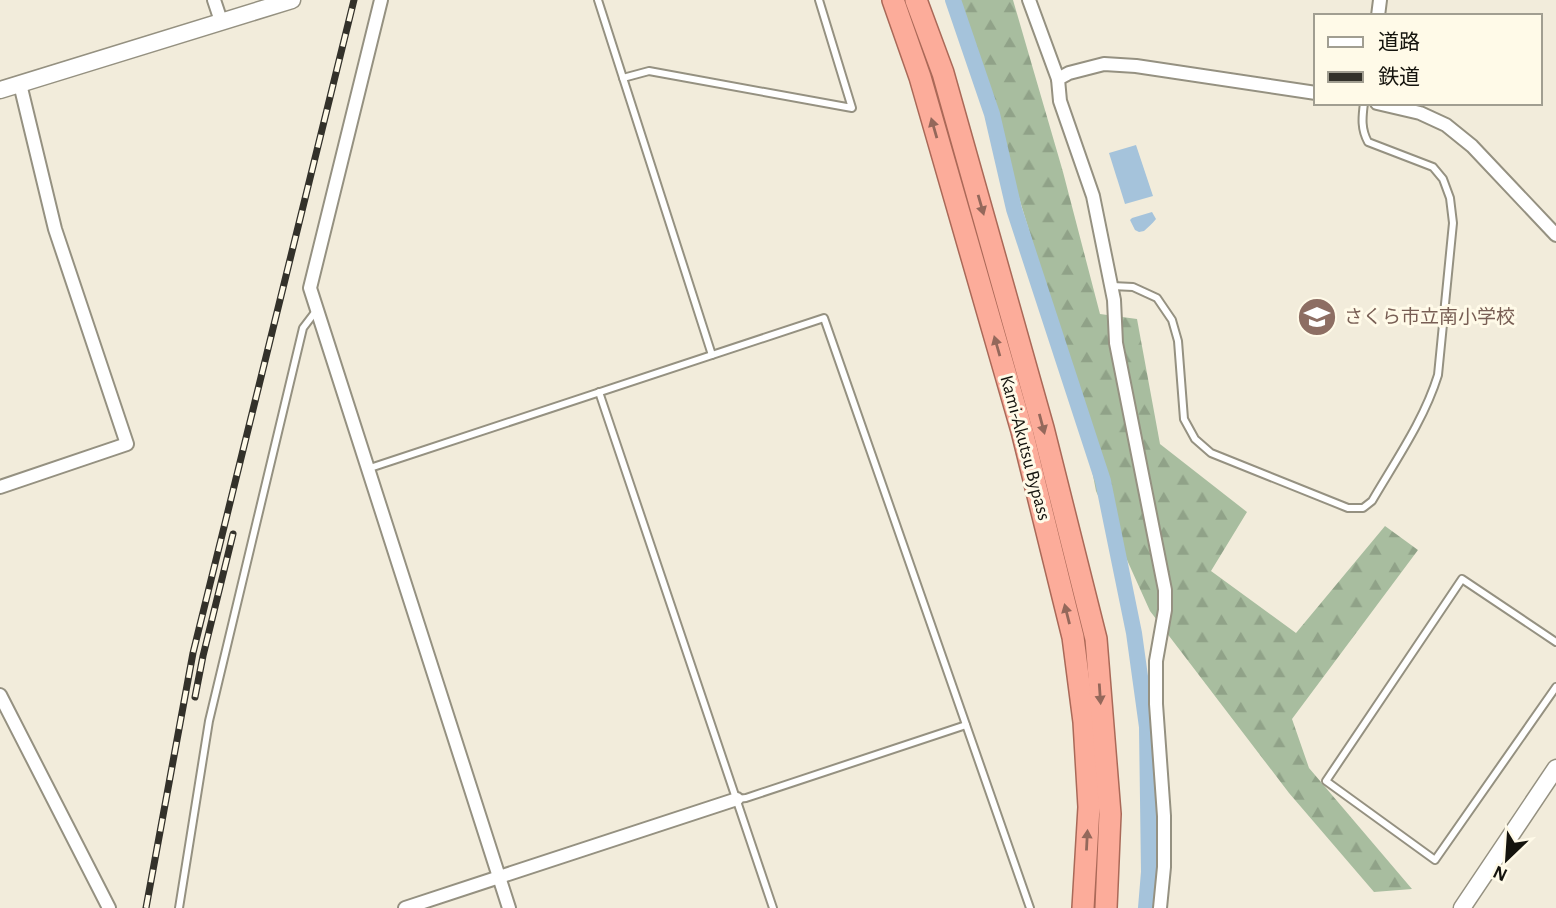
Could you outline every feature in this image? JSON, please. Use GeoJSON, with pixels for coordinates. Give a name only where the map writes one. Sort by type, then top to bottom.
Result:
{"type":"FeatureCollection","features":[{"type":"Feature","properties":{"kind":"highway","name":"Kami-Akutsu Bypass"},"geometry":{"type":"LineString","coordinates":[[893,0],[920,77],[1018,418],[1073,638],[1084,722],[1088,807],[1083,908]]}},
{"type":"Feature","properties":{"kind":"highway","name":"Kami-Akutsu Bypass"},"geometry":{"type":"LineString","coordinates":[[916,0],[955,112],[1043,428],[1096,639],[1110,814],[1106,908]]}},
{"type":"Feature","properties":{"kind":"street"},"geometry":{"type":"LineString","coordinates":[[214,0],[221,21]]}},
{"type":"Feature","properties":{"kind":"street"},"geometry":{"type":"LineString","coordinates":[[0,90],[292,0]]}},
{"type":"Feature","properties":{"kind":"street"},"geometry":{"type":"LineString","coordinates":[[381,0],[310,288],[509,908]]}},
{"type":"Feature","properties":{"kind":"street"},"geometry":{"type":"LineString","coordinates":[[1029,0],[1058,79],[1060,101],[1093,196],[1114,300],[1116,343],[1165,590],[1165,610],[1156,661],[1156,704],[1164,816],[1164,867],[1160,908]]}},
{"type":"Feature","properties":{"kind":"street"},"geometry":{"type":"LineString","coordinates":[[1058,79],[1069,73],[1104,64],[1136,66],[1314,93]]}},
{"type":"Feature","properties":{"kind":"street"},"geometry":{"type":"LineString","coordinates":[[0,487],[127,444],[55,229],[20,84]]}},
{"type":"Feature","properties":{"kind":"street"},"geometry":{"type":"LineString","coordinates":[[1386,105],[1420,113],[1446,125],[1472,146],[1556,235]]}},
{"type":"Feature","properties":{"kind":"street"},"geometry":{"type":"LineString","coordinates":[[0,695],[109,908]]}},
{"type":"Feature","properties":{"kind":"street"},"geometry":{"type":"LineString","coordinates":[[1462,908],[1556,768]]}},
{"type":"Feature","properties":{"kind":"street"},"geometry":{"type":"LineString","coordinates":[[405,908],[737,799]]}},
{"type":"Feature","properties":{"kind":"lane"},"geometry":{"type":"LineString","coordinates":[[598,0],[712,355]]}},
{"type":"Feature","properties":{"kind":"lane"},"geometry":{"type":"LineString","coordinates":[[623,78],[649,71],[852,108],[819,0]]}},
{"type":"Feature","properties":{"kind":"lane"},"geometry":{"type":"LineString","coordinates":[[1111,286],[1133,287],[1157,298],[1172,320],[1178,341],[1184,419],[1195,439],[1211,453],[1348,508],[1363,508],[1372,501],[1421,418],[1438,375],[1453,223],[1450,198],[1443,179],[1433,167],[1368,142],[1363,132],[1364,105]]}},
{"type":"Feature","properties":{"kind":"lane"},"geometry":{"type":"LineString","coordinates":[[179,908],[209,721],[303,328],[317,310]]}},
{"type":"Feature","properties":{"kind":"lane"},"geometry":{"type":"LineString","coordinates":[[367,469],[824,318],[1030,908]]}},
{"type":"Feature","properties":{"kind":"lane"},"geometry":{"type":"LineString","coordinates":[[599,392],[773,908]]}},
{"type":"Feature","properties":{"kind":"lane"},"geometry":{"type":"LineString","coordinates":[[1556,642],[1462,579],[1326,780],[1435,860],[1556,687]]}},
{"type":"Feature","properties":{"kind":"lane"},"geometry":{"type":"LineString","coordinates":[[737,799],[966,725]]}},
{"type":"Feature","properties":{"kind":"green space"},"geometry":{"type":"Polygon","coordinates":[[[959,0],[1013,0],[1063,172],[1100,314],[1137,319],[1160,444],[1247,512],[1211,571],[1296,633],[1385,526],[1418,550],[1292,719],[1309,768],[1412,889],[1374,892],[1289,793],[1150,611],[1096,491],[1075,382],[959,0]]]}},
{"type":"Feature","properties":{"kind":"water"},"geometry":{"type":"Polygon","coordinates":[[[1136,145],[1153,196],[1125,204],[1109,153],[1136,145]]]}},
{"type":"Feature","properties":{"kind":"water"},"geometry":{"type":"Polygon","coordinates":[[[1152,212],[1156,219],[1144,231],[1135,230],[1130,220],[1152,212]]]}},
{"type":"Feature","properties":{"kind":"waterway"},"geometry":{"type":"LineString","coordinates":[[953,0],[992,114],[1014,209],[1103,481],[1134,633],[1147,727],[1149,872],[1146,908]]}},
{"type":"Feature","properties":{"kind":"railway"},"geometry":{"type":"LineString","coordinates":[[146,908],[193,653],[354,0]]}},
{"type":"Feature","properties":{"kind":"railway"},"geometry":{"type":"LineString","coordinates":[[195,697],[233,534]]}},
{"type":"Feature","properties":{"kind":"place","name":"さくら市立南小学校"},"geometry":{"type":"Point","coordinates":[1317,317]}}]}
